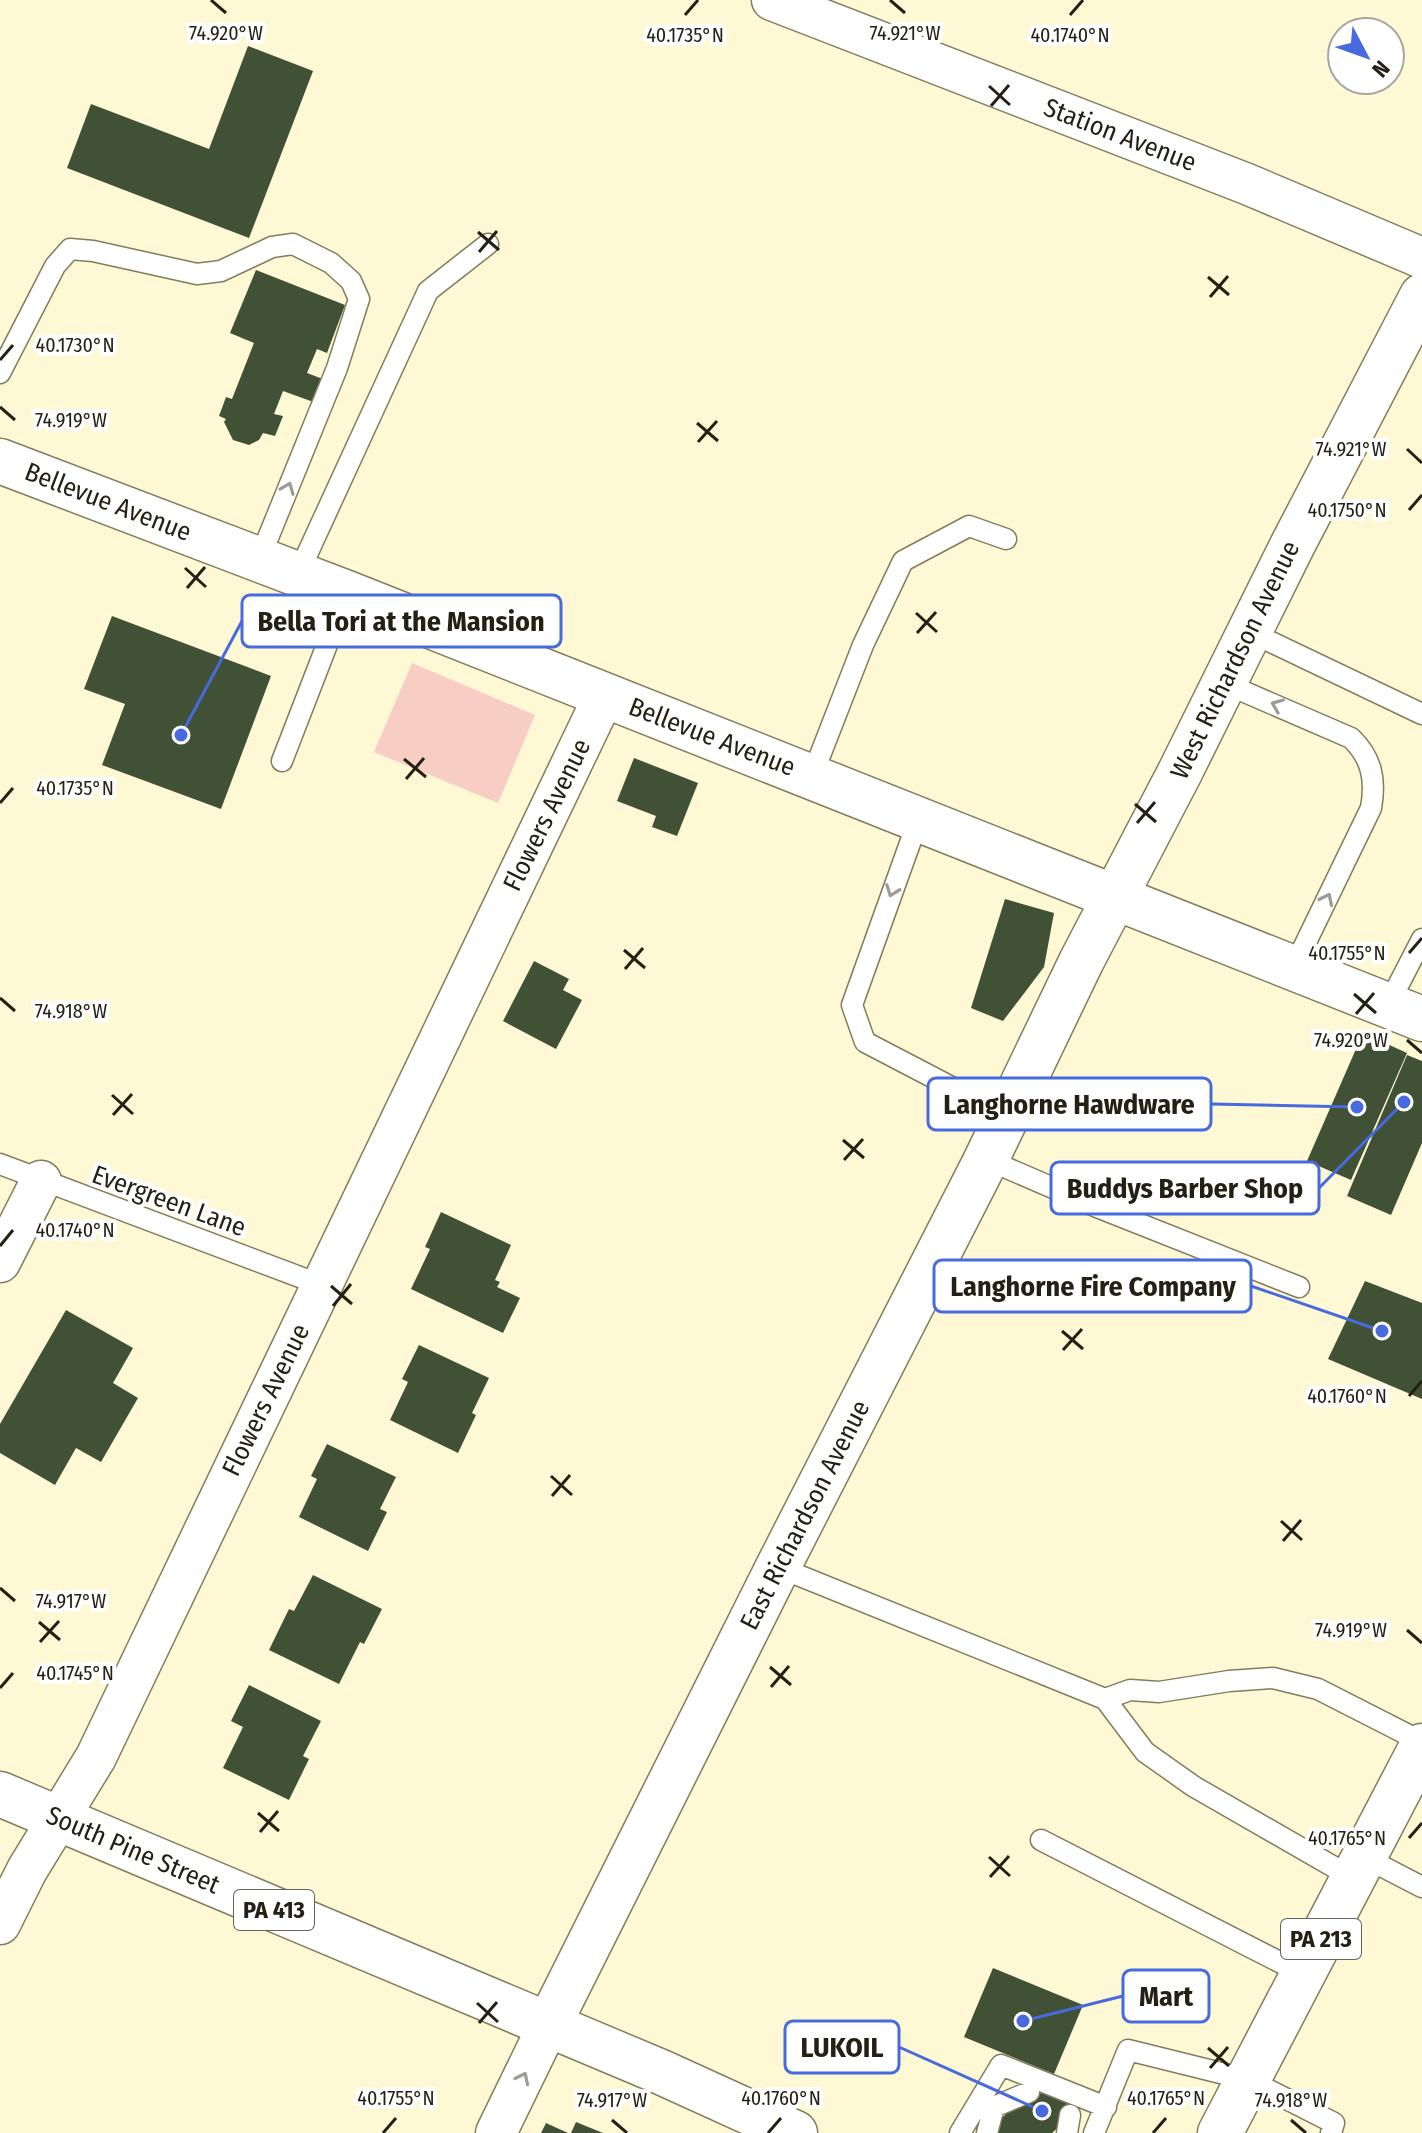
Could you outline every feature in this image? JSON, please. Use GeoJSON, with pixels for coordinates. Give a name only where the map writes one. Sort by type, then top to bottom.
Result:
{"type":"FeatureCollection","features":[{"type":"Feature","properties":{"kind":"street","name":"Station Avenue"},"geometry":{"type":"LineString","coordinates":[[772,0],[1247,184],[1422,258]]}},
{"type":"Feature","properties":{"kind":"street","name":"West Richardson Avenue"},"geometry":{"type":"LineString","coordinates":[[1115,898],[1422,296]]}},
{"type":"Feature","properties":{"kind":"street","name":"Bellevue Avenue"},"geometry":{"type":"LineString","coordinates":[[0,461],[347,593],[1404,1013]]}},
{"type":"Feature","properties":{"kind":"street","name":"Flowers Avenue"},"geometry":{"type":"LineString","coordinates":[[0,1924],[27,1870],[103,1743],[604,696]]}},
{"type":"Feature","properties":{"kind":"street","name":"East Richardson Avenue"},"geometry":{"type":"LineString","coordinates":[[496,2133],[1115,898]]}},
{"type":"Feature","properties":{"kind":"street"},"geometry":{"type":"LineString","coordinates":[[0,1262],[41,1181]]}},
{"type":"Feature","properties":{"kind":"street","name":"PA 213"},"geometry":{"type":"LineString","coordinates":[[1220,2133],[1418,1761]]}},
{"type":"Feature","properties":{"kind":"street","name":"South Pine Street"},"geometry":{"type":"LineString","coordinates":[[0,1794],[549,2024],[795,2133]]}},
{"type":"Feature","properties":{"kind":"lane"},"geometry":{"type":"LineString","coordinates":[[0,373],[55,266],[70,249],[93,251],[197,274],[221,271],[272,247],[283,245],[293,244],[321,258],[351,281],[359,299],[278,567]]}},
{"type":"Feature","properties":{"kind":"lane"},"geometry":{"type":"LineString","coordinates":[[278,567],[428,291],[488,244]]}},
{"type":"Feature","properties":{"kind":"lane"},"geometry":{"type":"LineString","coordinates":[[812,776],[863,645],[903,561],[969,526],[1006,539]]}},
{"type":"Feature","properties":{"kind":"lane"},"geometry":{"type":"LineString","coordinates":[[282,761],[347,593]]}},
{"type":"Feature","properties":{"kind":"lane"},"geometry":{"type":"LineString","coordinates":[[1250,632],[1422,714]]}},
{"type":"Feature","properties":{"kind":"lane"},"geometry":{"type":"LineString","coordinates":[[1224,683],[1351,738],[1363,749],[1375,783],[1371,808],[1293,969]]}},
{"type":"Feature","properties":{"kind":"lane"},"geometry":{"type":"LineString","coordinates":[[919,818],[852,1005],[865,1042],[1007,1116]]}},
{"type":"Feature","properties":{"kind":"lane"},"geometry":{"type":"LineString","coordinates":[[1404,1013],[1422,939]]}},
{"type":"Feature","properties":{"kind":"lane"},"geometry":{"type":"LineString","coordinates":[[986,1159],[1097,1207],[1299,1287]]}},
{"type":"Feature","properties":{"kind":"lane","name":"Evergreen Lane"},"geometry":{"type":"LineString","coordinates":[[0,1164],[321,1285]]}},
{"type":"Feature","properties":{"kind":"lane"},"geometry":{"type":"LineString","coordinates":[[778,1567],[1105,1699],[1145,1752],[1193,1786],[1359,1867],[1422,1887]]}},
{"type":"Feature","properties":{"kind":"lane"},"geometry":{"type":"LineString","coordinates":[[1105,1699],[1130,1690],[1159,1692],[1273,1678],[1318,1689],[1418,1761]]}},
{"type":"Feature","properties":{"kind":"lane"},"geometry":{"type":"LineString","coordinates":[[1041,1840],[1303,1974]]}},
{"type":"Feature","properties":{"kind":"lane"},"geometry":{"type":"LineString","coordinates":[[1094,2133],[1128,2050],[1249,2080],[1334,2123],[1331,2133]]}},
{"type":"Feature","properties":{"kind":"lane"},"geometry":{"type":"LineString","coordinates":[[987,2133],[1001,2065],[1106,2107]]}},
{"type":"Feature","properties":{"kind":"lane"},"geometry":{"type":"LineString","coordinates":[[960,2133],[993,2107],[1029,2092]]}},
{"type":"Feature","properties":{"kind":"shaded area"},"geometry":{"type":"Polygon","coordinates":[[[412,663],[535,715],[498,803],[374,752],[412,663]]]}},
{"type":"Feature","properties":{"kind":"building"},"geometry":{"type":"Polygon","coordinates":[[[248,46],[313,71],[249,238],[67,168],[91,104],[209,149],[248,46]]]}},
{"type":"Feature","properties":{"kind":"building"},"geometry":{"type":"Polygon","coordinates":[[[256,270],[345,305],[327,353],[317,349],[307,373],[328,381],[319,404],[283,391],[274,414],[283,416],[275,436],[263,433],[259,440],[249,445],[233,440],[224,422],[226,419],[219,416],[226,397],[232,399],[254,343],[230,333],[256,270]]]}},
{"type":"Feature","properties":{"kind":"building"},"geometry":{"type":"Polygon","coordinates":[[[112,616],[271,676],[221,809],[102,765],[125,704],[84,689],[112,616]]]}},
{"type":"Feature","properties":{"kind":"building"},"geometry":{"type":"Polygon","coordinates":[[[634,758],[698,783],[677,836],[652,827],[656,816],[617,801],[634,758]]]}},
{"type":"Feature","properties":{"kind":"building"},"geometry":{"type":"Polygon","coordinates":[[[1005,899],[1054,913],[1044,967],[1003,1021],[971,1008],[1005,899]]]}},
{"type":"Feature","properties":{"kind":"building"},"geometry":{"type":"Polygon","coordinates":[[[534,961],[569,979],[563,990],[582,1000],[556,1049],[503,1021],[534,961]]]}},
{"type":"Feature","properties":{"kind":"building"},"geometry":{"type":"Polygon","coordinates":[[[1363,1033],[1407,1053],[1351,1180],[1307,1161],[1363,1033]]]}},
{"type":"Feature","properties":{"kind":"building"},"geometry":{"type":"Polygon","coordinates":[[[1407,1055],[1422,1061],[1422,1143],[1391,1215],[1347,1196],[1407,1055]]]}},
{"type":"Feature","properties":{"kind":"building"},"geometry":{"type":"Polygon","coordinates":[[[441,1212],[511,1245],[495,1280],[500,1282],[497,1287],[520,1298],[503,1333],[411,1289],[430,1249],[425,1247],[441,1212]]]}},
{"type":"Feature","properties":{"kind":"building"},"geometry":{"type":"Polygon","coordinates":[[[1365,1281],[1422,1303],[1422,1399],[1328,1359],[1365,1281]]]}},
{"type":"Feature","properties":{"kind":"building"},"geometry":{"type":"Polygon","coordinates":[[[66,1310],[133,1348],[113,1383],[138,1398],[101,1462],[76,1448],[55,1485],[0,1453],[0,1424],[66,1310]]]}},
{"type":"Feature","properties":{"kind":"building"},"geometry":{"type":"Polygon","coordinates":[[[419,1345],[489,1378],[458,1453],[390,1420],[408,1382],[402,1379],[419,1345]]]}},
{"type":"Feature","properties":{"kind":"building"},"geometry":{"type":"Polygon","coordinates":[[[327,1444],[396,1477],[380,1509],[387,1512],[368,1551],[299,1517],[317,1479],[311,1476],[327,1444]]]}},
{"type":"Feature","properties":{"kind":"building"},"geometry":{"type":"Polygon","coordinates":[[[313,1575],[382,1609],[364,1644],[360,1642],[339,1684],[269,1650],[289,1609],[294,1611],[313,1575]]]}},
{"type":"Feature","properties":{"kind":"building"},"geometry":{"type":"Polygon","coordinates":[[[249,1685],[321,1721],[303,1756],[309,1759],[289,1800],[223,1768],[243,1727],[231,1721],[249,1685]]]}},
{"type":"Feature","properties":{"kind":"building"},"geometry":{"type":"Polygon","coordinates":[[[993,1968],[1083,2005],[1054,2074],[964,2037],[993,1968]]]}},
{"type":"Feature","properties":{"kind":"building"},"geometry":{"type":"Polygon","coordinates":[[[1035,2085],[1079,2108],[1052,2133],[987,2133],[1035,2085]]]}},
{"type":"Feature","properties":{"kind":"building"},"geometry":{"type":"Polygon","coordinates":[[[576,2122],[603,2133],[571,2133],[576,2122]]]}},
{"type":"Feature","properties":{"kind":"building"},"geometry":{"type":"Polygon","coordinates":[[[546,2123],[568,2133],[541,2133],[546,2123]]]}},
{"type":"Feature","properties":{"kind":"place","name":"Bella Tori at the Mansion"},"geometry":{"type":"Point","coordinates":[181,735]}},
{"type":"Feature","properties":{"kind":"place","name":"Buddys Barber Shop"},"geometry":{"type":"Point","coordinates":[1404,1102]}},
{"type":"Feature","properties":{"kind":"place","name":"Langhorne Hawdware"},"geometry":{"type":"Point","coordinates":[1357,1107]}},
{"type":"Feature","properties":{"kind":"place","name":"Langhorne Fire Company"},"geometry":{"type":"Point","coordinates":[1382,1331]}},
{"type":"Feature","properties":{"kind":"place","name":"Mart"},"geometry":{"type":"Point","coordinates":[1023,2021]}},
{"type":"Feature","properties":{"kind":"place","name":"LUKOIL"},"geometry":{"type":"Point","coordinates":[1042,2111]}}]}
